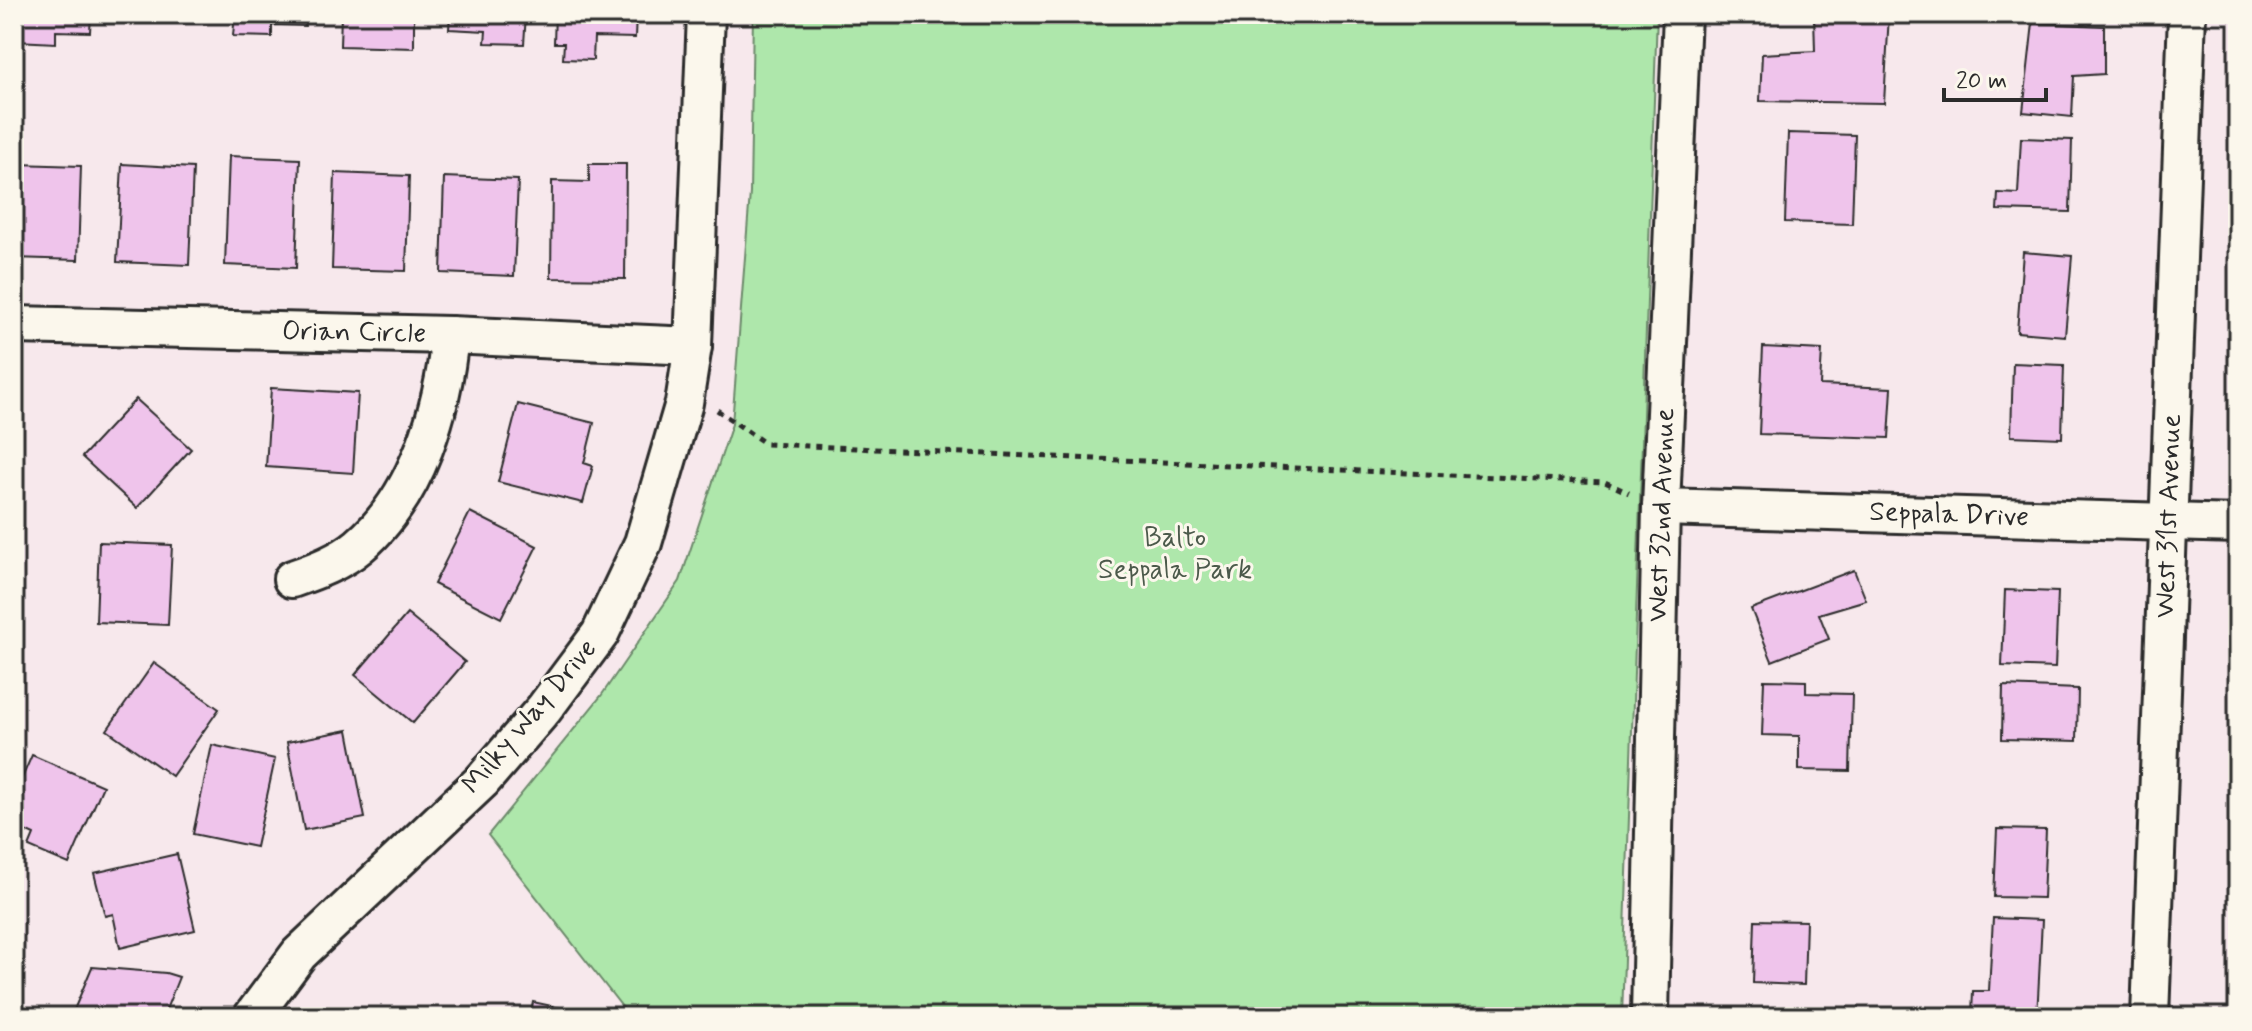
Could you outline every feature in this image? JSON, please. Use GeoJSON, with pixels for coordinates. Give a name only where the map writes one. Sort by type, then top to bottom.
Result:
{"type":"FeatureCollection","features":[{"type":"Feature","properties":{"kind":"street","name":"Milky Way Drive"},"geometry":{"type":"LineString","coordinates":[[252,1017],[299,954],[482,781],[544,709],[600,634],[643,543],[684,403],[693,346],[706,14]]}},
{"type":"Feature","properties":{"kind":"street","name":"West 32nd Avenue"},"geometry":{"type":"LineString","coordinates":[[1650,1017],[1661,507],[1682,14]]}},
{"type":"Feature","properties":{"kind":"street","name":"West 31st Avenue"},"geometry":{"type":"LineString","coordinates":[[2150,1017],[2187,14]]}},
{"type":"Feature","properties":{"kind":"street","name":"Orian Circle"},"geometry":{"type":"LineString","coordinates":[[14,325],[450,335],[693,346]]}},
{"type":"Feature","properties":{"kind":"street"},"geometry":{"type":"LineString","coordinates":[[292,579],[326,566],[358,547],[393,507],[422,453],[435,415],[446,381],[450,335]]}},
{"type":"Feature","properties":{"kind":"street","name":"Seppala Drive"},"geometry":{"type":"LineString","coordinates":[[1661,507],[2238,524]]}},
{"type":"Feature","properties":{"kind":"path"},"geometry":{"type":"LineString","coordinates":[[716,410],[766,444],[1605,482],[1661,507]]}},
{"type":"Feature","properties":{"kind":"green space","name":"Balto Seppala Park"},"geometry":{"type":"Polygon","coordinates":[[[753,14],[1657,14],[1622,1017],[630,1017],[488,835],[601,696],[680,581],[732,424],[750,193],[753,14]]]}},
{"type":"Feature","properties":{"kind":"building"},"geometry":{"type":"Polygon","coordinates":[[[17,14],[91,14],[90,32],[56,31],[56,43],[16,41],[17,14]]]}},
{"type":"Feature","properties":{"kind":"building"},"geometry":{"type":"Polygon","coordinates":[[[126,14],[200,14],[199,23],[126,20],[126,14]]]}},
{"type":"Feature","properties":{"kind":"building"},"geometry":{"type":"Polygon","coordinates":[[[235,14],[306,14],[305,26],[272,25],[272,37],[233,36],[235,14]]]}},
{"type":"Feature","properties":{"kind":"building"},"geometry":{"type":"Polygon","coordinates":[[[341,14],[414,14],[414,48],[340,46],[341,14]]]}},
{"type":"Feature","properties":{"kind":"building"},"geometry":{"type":"Polygon","coordinates":[[[450,14],[526,14],[524,44],[485,43],[486,31],[449,29],[450,14]]]}},
{"type":"Feature","properties":{"kind":"building"},"geometry":{"type":"Polygon","coordinates":[[[555,14],[636,14],[635,38],[594,37],[593,60],[563,59],[564,43],[554,43],[555,14]]]}},
{"type":"Feature","properties":{"kind":"building"},"geometry":{"type":"Polygon","coordinates":[[[1814,14],[1889,14],[1884,103],[1760,101],[1762,54],[1815,51],[1814,14]]]}},
{"type":"Feature","properties":{"kind":"building"},"geometry":{"type":"Polygon","coordinates":[[[2033,23],[2104,26],[2104,74],[2074,76],[2072,117],[2023,112],[2033,23]]]}},
{"type":"Feature","properties":{"kind":"building"},"geometry":{"type":"Polygon","coordinates":[[[1788,133],[1855,135],[1852,224],[1785,222],[1788,133]]]}},
{"type":"Feature","properties":{"kind":"building"},"geometry":{"type":"Polygon","coordinates":[[[2021,138],[2072,140],[2070,212],[1997,210],[1998,193],[2018,194],[2021,138]]]}},
{"type":"Feature","properties":{"kind":"building"},"geometry":{"type":"Polygon","coordinates":[[[229,156],[300,159],[296,268],[225,265],[229,156]]]}},
{"type":"Feature","properties":{"kind":"building"},"geometry":{"type":"Polygon","coordinates":[[[17,164],[81,166],[78,260],[14,258],[17,164]]]}},
{"type":"Feature","properties":{"kind":"building"},"geometry":{"type":"Polygon","coordinates":[[[122,164],[193,168],[189,265],[117,262],[122,164]]]}},
{"type":"Feature","properties":{"kind":"building"},"geometry":{"type":"Polygon","coordinates":[[[589,164],[626,164],[625,279],[551,278],[552,181],[589,182],[589,164]]]}},
{"type":"Feature","properties":{"kind":"building"},"geometry":{"type":"Polygon","coordinates":[[[335,173],[409,176],[406,271],[332,269],[335,173]]]}},
{"type":"Feature","properties":{"kind":"building"},"geometry":{"type":"Polygon","coordinates":[[[444,177],[518,180],[514,276],[441,273],[444,177]]]}},
{"type":"Feature","properties":{"kind":"building"},"geometry":{"type":"Polygon","coordinates":[[[2023,252],[2072,256],[2065,336],[2017,332],[2023,252]]]}},
{"type":"Feature","properties":{"kind":"building"},"geometry":{"type":"Polygon","coordinates":[[[1763,347],[1822,350],[1820,385],[1892,388],[1889,438],[1759,434],[1763,347]]]}},
{"type":"Feature","properties":{"kind":"building"},"geometry":{"type":"Polygon","coordinates":[[[2013,363],[2064,365],[2062,438],[2011,436],[2013,363]]]}},
{"type":"Feature","properties":{"kind":"building"},"geometry":{"type":"Polygon","coordinates":[[[271,388],[358,393],[353,473],[266,467],[271,388]]]}},
{"type":"Feature","properties":{"kind":"building"},"geometry":{"type":"Polygon","coordinates":[[[136,399],[191,449],[137,508],[82,457],[136,399]]]}},
{"type":"Feature","properties":{"kind":"building"},"geometry":{"type":"Polygon","coordinates":[[[518,404],[594,423],[584,463],[593,466],[583,503],[498,482],[518,404]]]}},
{"type":"Feature","properties":{"kind":"building"},"geometry":{"type":"Polygon","coordinates":[[[470,512],[537,546],[501,618],[434,584],[470,512]]]}},
{"type":"Feature","properties":{"kind":"building"},"geometry":{"type":"Polygon","coordinates":[[[99,542],[172,545],[168,625],[96,622],[99,542]]]}},
{"type":"Feature","properties":{"kind":"building"},"geometry":{"type":"Polygon","coordinates":[[[1854,570],[1866,600],[1819,614],[1829,639],[1772,661],[1751,609],[1854,570]]]}},
{"type":"Feature","properties":{"kind":"building"},"geometry":{"type":"Polygon","coordinates":[[[2005,590],[2058,592],[2055,668],[2002,666],[2005,590]]]}},
{"type":"Feature","properties":{"kind":"building"},"geometry":{"type":"Polygon","coordinates":[[[407,614],[465,662],[413,723],[355,675],[407,614]]]}},
{"type":"Feature","properties":{"kind":"building"},"geometry":{"type":"Polygon","coordinates":[[[154,663],[219,709],[172,776],[107,730],[154,663]]]}},
{"type":"Feature","properties":{"kind":"building"},"geometry":{"type":"Polygon","coordinates":[[[1764,680],[1806,681],[1806,693],[1852,694],[1850,771],[1799,770],[1799,736],[1762,735],[1764,680]]]}},
{"type":"Feature","properties":{"kind":"building"},"geometry":{"type":"Polygon","coordinates":[[[2003,686],[2078,689],[2077,741],[2002,739],[2003,686]]]}},
{"type":"Feature","properties":{"kind":"building"},"geometry":{"type":"Polygon","coordinates":[[[348,730],[365,818],[304,830],[287,742],[348,730]]]}},
{"type":"Feature","properties":{"kind":"building"},"geometry":{"type":"Polygon","coordinates":[[[212,745],[275,759],[256,847],[193,834],[212,745]]]}},
{"type":"Feature","properties":{"kind":"building"},"geometry":{"type":"Polygon","coordinates":[[[32,755],[103,786],[69,864],[29,847],[34,835],[14,826],[14,796],[32,755]]]}},
{"type":"Feature","properties":{"kind":"building"},"geometry":{"type":"Polygon","coordinates":[[[1997,829],[2046,830],[2043,898],[1994,897],[1997,829]]]}},
{"type":"Feature","properties":{"kind":"building"},"geometry":{"type":"Polygon","coordinates":[[[177,854],[195,930],[120,948],[113,914],[105,916],[94,873],[177,854]]]}},
{"type":"Feature","properties":{"kind":"building"},"geometry":{"type":"Polygon","coordinates":[[[1993,918],[2042,920],[2037,1017],[1972,1014],[1973,991],[1989,991],[1993,918]]]}},
{"type":"Feature","properties":{"kind":"building"},"geometry":{"type":"Polygon","coordinates":[[[1755,920],[1806,921],[1804,985],[1753,983],[1755,920]]]}},
{"type":"Feature","properties":{"kind":"building"},"geometry":{"type":"Polygon","coordinates":[[[92,967],[166,973],[179,977],[163,1017],[71,1017],[92,967]]]}},
{"type":"Feature","properties":{"kind":"building"},"geometry":{"type":"Polygon","coordinates":[[[533,1002],[593,1015],[530,1017],[533,1002]]]}}]}
